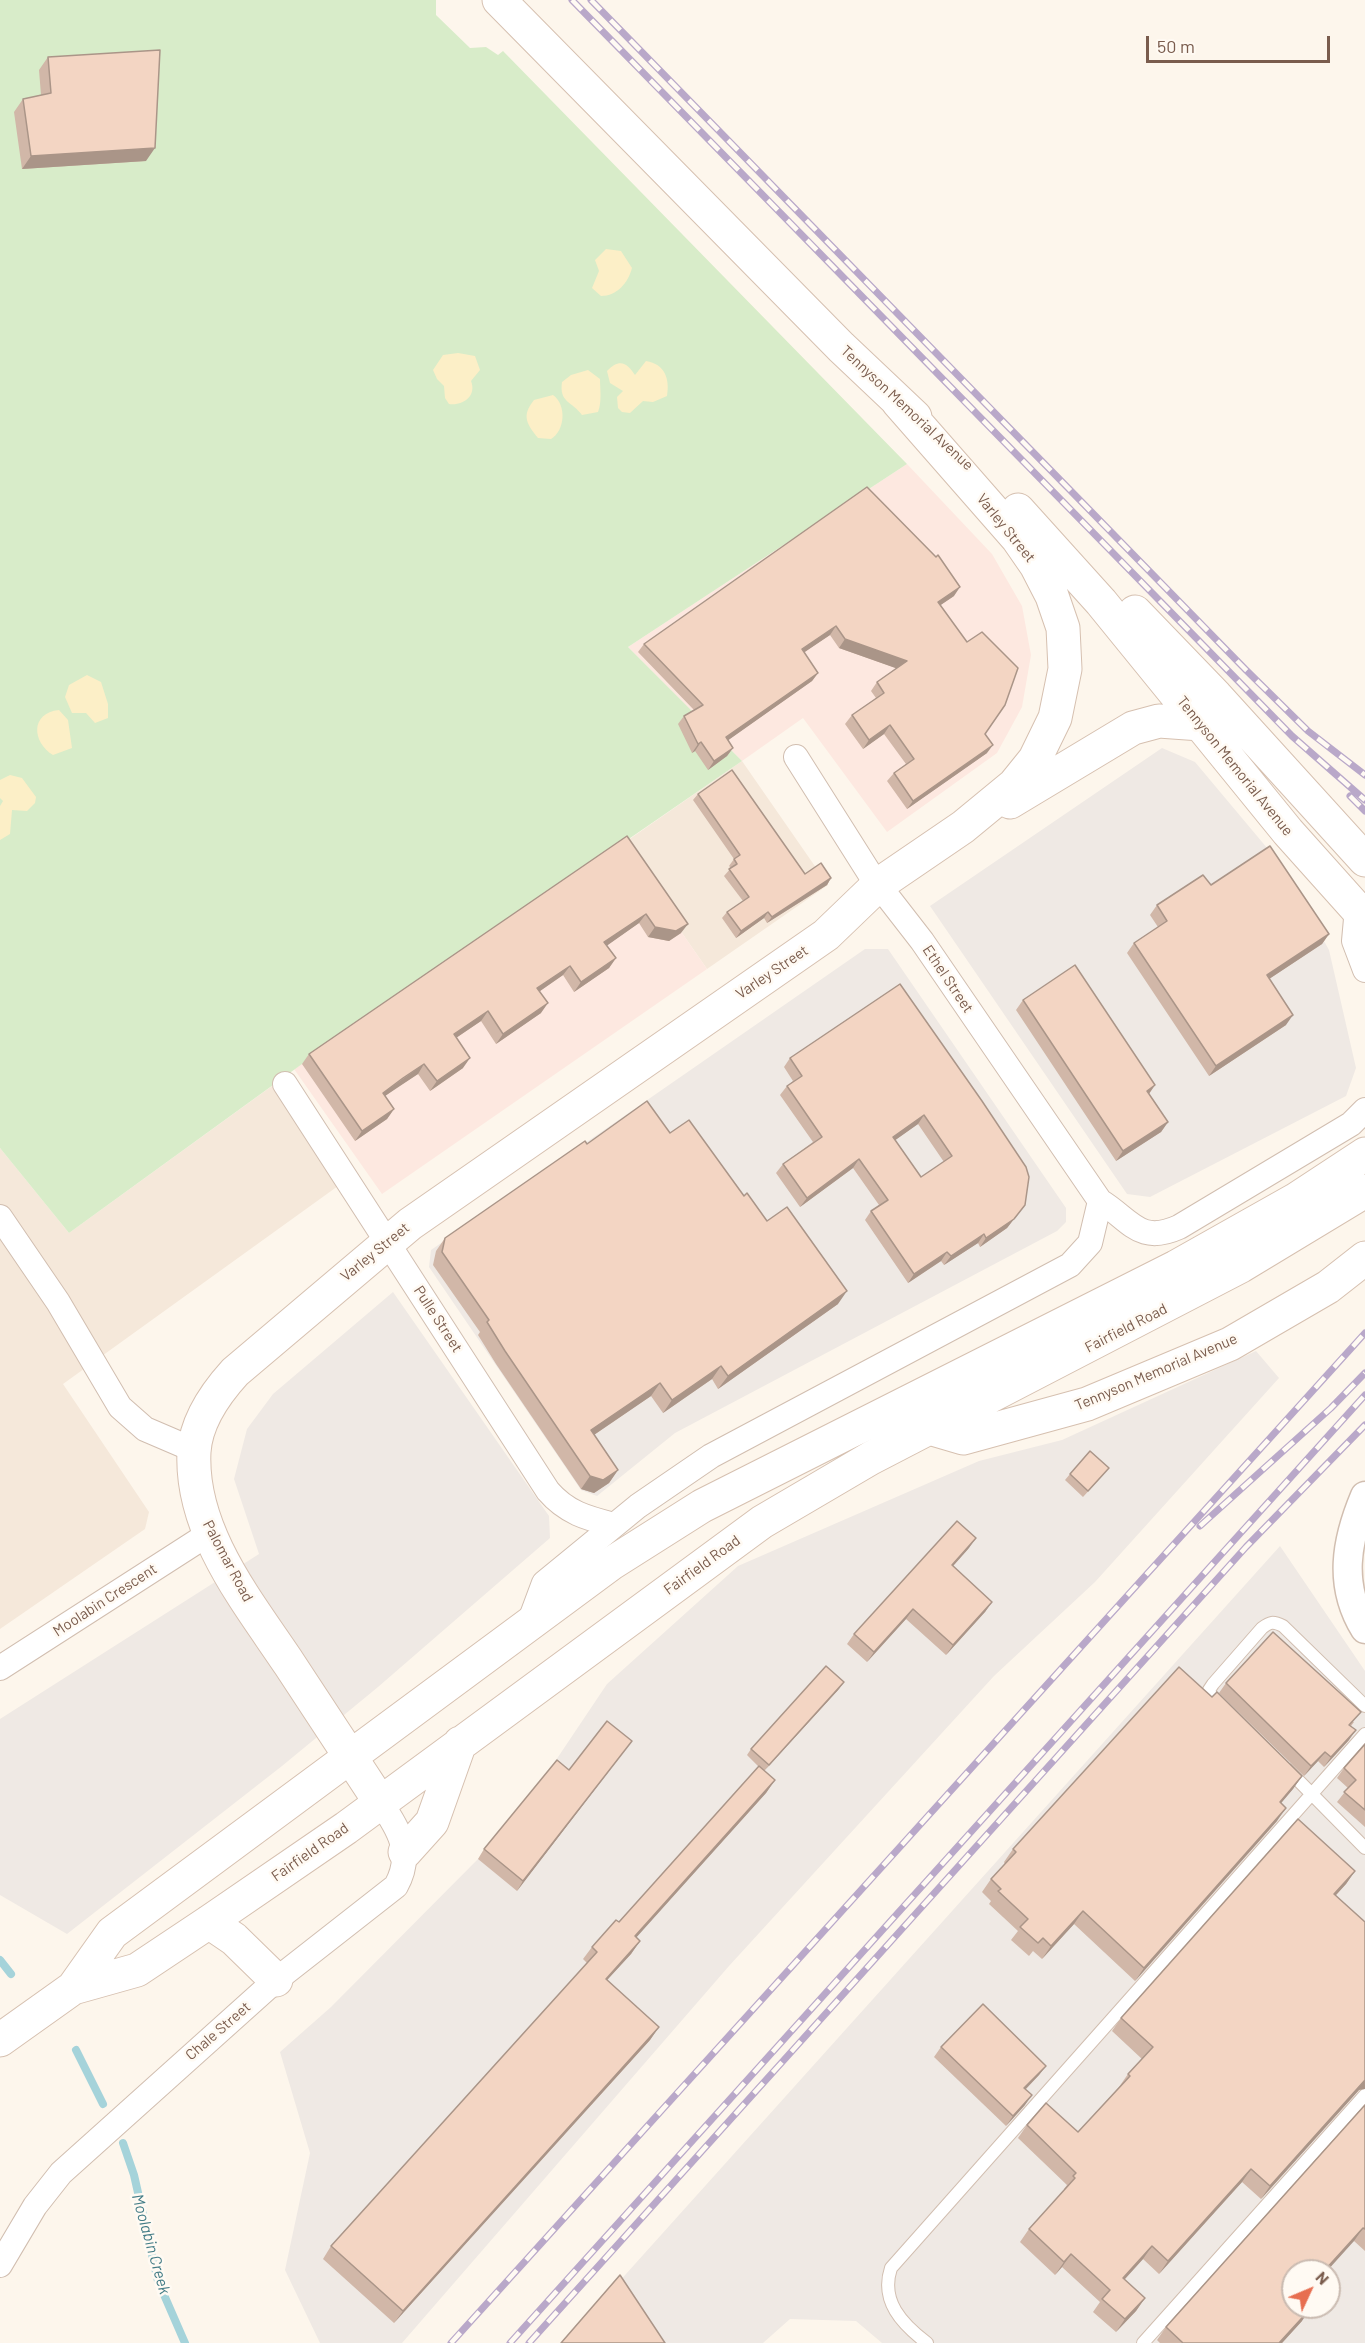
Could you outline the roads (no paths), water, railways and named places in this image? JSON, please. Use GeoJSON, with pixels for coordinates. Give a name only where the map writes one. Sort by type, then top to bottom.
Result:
{"type":"FeatureCollection","features":[{"type":"Feature","properties":{"kind":"main road","name":"Tennyson Memorial Avenue"},"geometry":{"type":"LineString","coordinates":[[499,0],[898,402],[1027,518],[1101,602],[1288,832],[1361,913]]}},
{"type":"Feature","properties":{"kind":"main road","name":"Varley Street"},"geometry":{"type":"LineString","coordinates":[[194,1450],[199,1427],[207,1410],[218,1391],[235,1372],[387,1241],[825,935],[878,885],[963,827],[1014,785],[1035,759],[1047,740],[1061,699],[1065,669],[1063,628],[1052,596],[1036,565],[1018,539],[898,402]]}},
{"type":"Feature","properties":{"kind":"main road"},"geometry":{"type":"LineString","coordinates":[[1027,518],[1118,595],[1216,696],[1365,860]]}},
{"type":"Feature","properties":{"kind":"main road"},"geometry":{"type":"LineString","coordinates":[[963,827],[1133,728],[1159,721],[1201,724]]}},
{"type":"Feature","properties":{"kind":"main road","name":"Fairfield Road"},"geometry":{"type":"LineString","coordinates":[[0,2040],[73,1988],[112,1933],[612,1563],[702,1506],[1176,1267],[1295,1200],[1365,1154]]}},
{"type":"Feature","properties":{"kind":"main road","name":"Fairfield Road"},"geometry":{"type":"LineString","coordinates":[[73,1988],[137,1970],[208,1922],[380,1802],[762,1522],[862,1463],[1232,1272],[1365,1191]]}},
{"type":"Feature","properties":{"kind":"main road","name":"Tennyson Memorial Avenue"},"geometry":{"type":"LineString","coordinates":[[929,1428],[963,1438],[1087,1404],[1230,1344],[1328,1287],[1365,1258]]}},
{"type":"Feature","properties":{"kind":"main road","name":"Palomar Road"},"geometry":{"type":"LineString","coordinates":[[194,1450],[197,1492],[210,1533],[243,1594],[380,1802]]}},
{"type":"Feature","properties":{"kind":"main road"},"geometry":{"type":"LineString","coordinates":[[405,1852],[432,1822],[460,1743]]}},
{"type":"Feature","properties":{"kind":"main road"},"geometry":{"type":"LineString","coordinates":[[208,1922],[234,1939],[276,1980]]}},
{"type":"Feature","properties":{"kind":"street","name":"Ethel Street"},"geometry":{"type":"LineString","coordinates":[[796,757],[878,885],[922,941],[1100,1200]]}},
{"type":"Feature","properties":{"kind":"street"},"geometry":{"type":"LineString","coordinates":[[1361,913],[1354,941],[1365,970]]}},
{"type":"Feature","properties":{"kind":"street","name":"Pulle Street"},"geometry":{"type":"LineString","coordinates":[[285,1084],[548,1491],[557,1502],[575,1514],[614,1526]]}},
{"type":"Feature","properties":{"kind":"street"},"geometry":{"type":"LineString","coordinates":[[528,1626],[544,1583],[672,1481],[711,1456],[1070,1265],[1090,1243],[1100,1200],[1143,1232],[1151,1234],[1169,1231],[1351,1124],[1365,1110]]}},
{"type":"Feature","properties":{"kind":"street"},"geometry":{"type":"LineString","coordinates":[[0,1217],[58,1302],[120,1407],[145,1429],[194,1450]]}},
{"type":"Feature","properties":{"kind":"street"},"geometry":{"type":"LineString","coordinates":[[1365,1496],[1352,1526],[1345,1573],[1358,1618],[1365,1629]]}},
{"type":"Feature","properties":{"kind":"street","name":"Moolabin Crescent"},"geometry":{"type":"LineString","coordinates":[[0,1668],[210,1533]]}},
{"type":"Feature","properties":{"kind":"street"},"geometry":{"type":"LineString","coordinates":[[380,1802],[396,1824],[405,1852]]}},
{"type":"Feature","properties":{"kind":"street","name":"Chale Street"},"geometry":{"type":"LineString","coordinates":[[0,2265],[47,2189],[132,2108],[276,1980],[391,1891],[404,1868],[405,1852]]}},
{"type":"Feature","properties":{"kind":"lane"},"geometry":{"type":"LineString","coordinates":[[1234,1718],[1211,1696],[1209,1690],[1269,1622],[1283,1626],[1365,1706]]}},
{"type":"Feature","properties":{"kind":"lane"},"geometry":{"type":"LineString","coordinates":[[927,2343],[910,2330],[896,2312],[886,2283],[891,2268],[1365,1734]]}},
{"type":"Feature","properties":{"kind":"lane"},"geometry":{"type":"LineString","coordinates":[[1277,1760],[1365,1848]]}},
{"type":"Feature","properties":{"kind":"lane"},"geometry":{"type":"LineString","coordinates":[[1143,2343],[1365,2095]]}},
{"type":"Feature","properties":{"kind":"waterway","name":"Moolabin Creek"},"geometry":{"type":"LineString","coordinates":[[0,1960],[11,1974]]}},
{"type":"Feature","properties":{"kind":"waterway","name":"Moolabin Creek"},"geometry":{"type":"LineString","coordinates":[[76,2050],[103,2104]]}},
{"type":"Feature","properties":{"kind":"waterway","name":"Moolabin Creek"},"geometry":{"type":"LineString","coordinates":[[123,2143],[134,2175],[158,2281],[185,2343]]}},
{"type":"Feature","properties":{"kind":"railway"},"geometry":{"type":"LineString","coordinates":[[572,0],[1292,736],[1365,800]]}},
{"type":"Feature","properties":{"kind":"railway"},"geometry":{"type":"LineString","coordinates":[[591,0],[1246,670],[1308,731],[1365,775]]}},
{"type":"Feature","properties":{"kind":"railway"},"geometry":{"type":"LineString","coordinates":[[1350,796],[1365,811]]}},
{"type":"Feature","properties":{"kind":"railway"},"geometry":{"type":"LineString","coordinates":[[451,2343],[1365,1333]]}},
{"type":"Feature","properties":{"kind":"railway"},"geometry":{"type":"LineString","coordinates":[[1200,1526],[1331,1408],[1365,1373]]}},
{"type":"Feature","properties":{"kind":"railway"},"geometry":{"type":"LineString","coordinates":[[510,2343],[1365,1395]]}},
{"type":"Feature","properties":{"kind":"railway"},"geometry":{"type":"LineString","coordinates":[[529,2343],[1246,1547],[1365,1425]]}}]}
